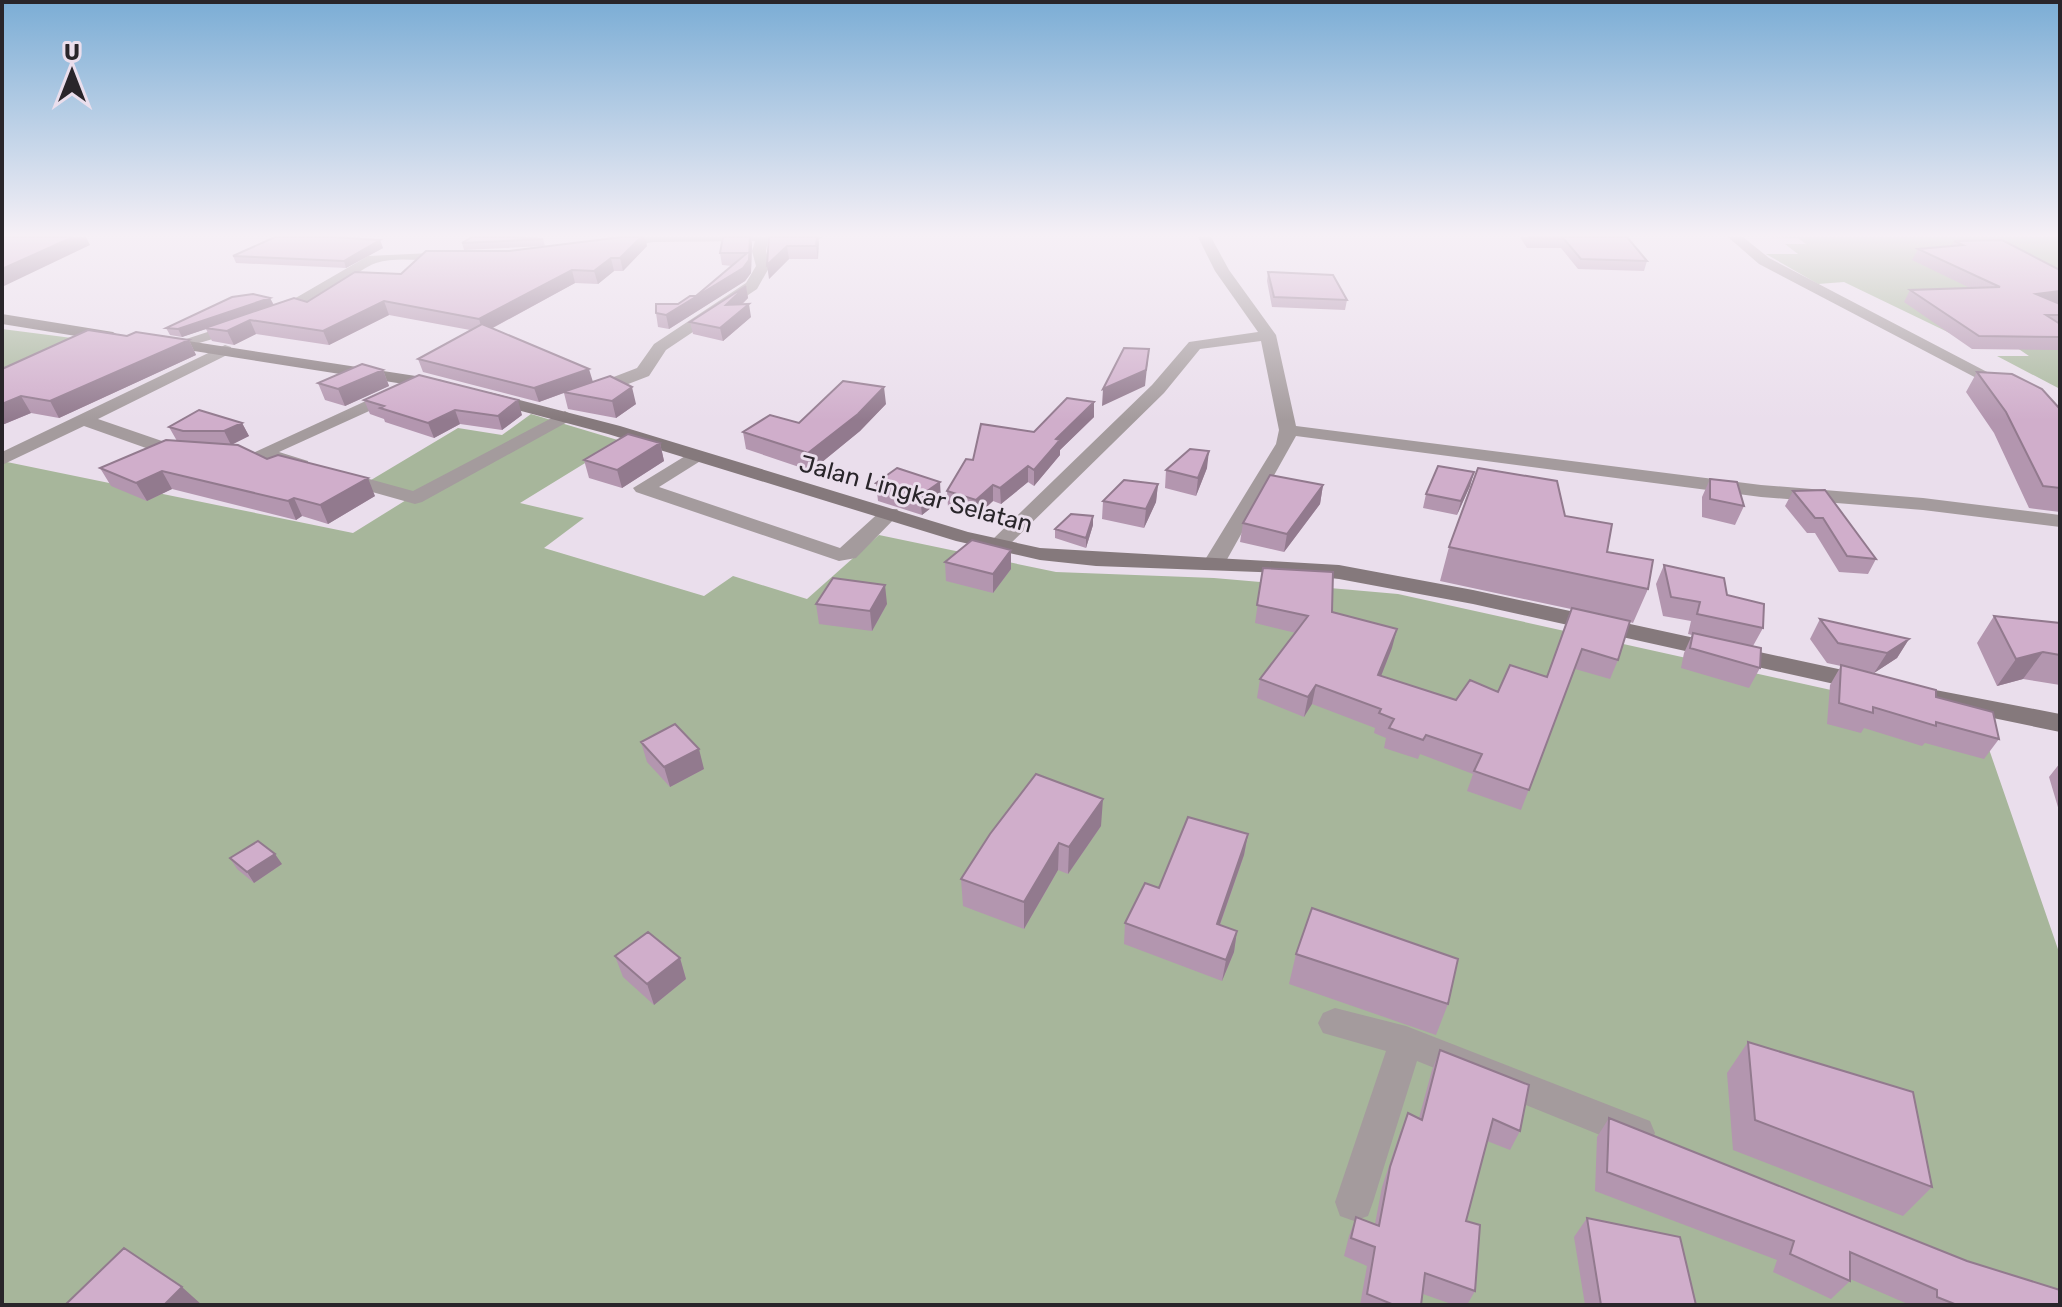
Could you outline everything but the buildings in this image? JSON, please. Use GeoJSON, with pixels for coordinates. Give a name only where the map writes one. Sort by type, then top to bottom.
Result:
{"type":"FeatureCollection","features":[{"type":"Feature","properties":{"kind":"street"},"geometry":{"type":"LineString","coordinates":[[179,344],[256,322],[310,298]]}},
{"type":"Feature","properties":{"kind":"street"},"geometry":{"type":"LineString","coordinates":[[542,410],[643,372],[667,342],[734,298]]}},
{"type":"Feature","properties":{"kind":"street"},"geometry":{"type":"LineString","coordinates":[[1214,563],[1285,444],[1288,430],[1268,335],[1241,298]]}},
{"type":"Feature","properties":{"kind":"street"},"geometry":{"type":"LineString","coordinates":[[1835,298],[2060,417]]}},
{"type":"Feature","properties":{"kind":"street","name":"Jalan Lingkar Selatan"},"geometry":{"type":"LineString","coordinates":[[2,319],[88,334],[225,350],[422,380],[565,416],[998,545],[1096,560],[1286,566],[1393,581],[2060,723]]}},
{"type":"Feature","properties":{"kind":"street"},"geometry":{"type":"LineString","coordinates":[[60,347],[88,334]]}},
{"type":"Feature","properties":{"kind":"street"},"geometry":{"type":"LineString","coordinates":[[998,545],[1158,389],[1192,347],[1207,341],[1268,335]]}},
{"type":"Feature","properties":{"kind":"street"},"geometry":{"type":"LineString","coordinates":[[2,459],[225,350]]}},
{"type":"Feature","properties":{"kind":"street"},"geometry":{"type":"LineString","coordinates":[[422,380],[255,454],[415,498],[565,416]]}},
{"type":"Feature","properties":{"kind":"street"},"geometry":{"type":"LineString","coordinates":[[81,419],[175,453],[206,458]]}},
{"type":"Feature","properties":{"kind":"street"},"geometry":{"type":"LineString","coordinates":[[1288,430],[1761,491],[1908,503],[2060,521]]}},
{"type":"Feature","properties":{"kind":"street"},"geometry":{"type":"LineString","coordinates":[[695,456],[643,488],[830,554],[848,553],[890,513]]}},
{"type":"Feature","properties":{"kind":"street"},"geometry":{"type":"LineString","coordinates":[[1335,1023],[1406,1041],[1668,1145]]}},
{"type":"Feature","properties":{"kind":"street"},"geometry":{"type":"LineString","coordinates":[[1354,1202],[1406,1041]]}},
{"type":"Feature","properties":{"kind":"green space"},"geometry":{"type":"Polygon","coordinates":[[[1877,298],[2060,298],[2060,389],[1997,356],[2029,356],[2004,339],[1958,337],[1877,298]]]}},
{"type":"Feature","properties":{"kind":"green space"},"geometry":{"type":"Polygon","coordinates":[[[2,329],[72,338],[2,369],[2,329]]]}},
{"type":"Feature","properties":{"kind":"green space"},"geometry":{"type":"Polygon","coordinates":[[[531,414],[621,441],[520,503],[584,518],[544,548],[704,596],[733,576],[807,599],[879,535],[1056,572],[1214,578],[1398,594],[1980,723],[2060,955],[2060,1305],[2,1305],[2,461],[353,533],[411,497],[361,486],[458,428],[502,435],[531,414]]]}}]}
